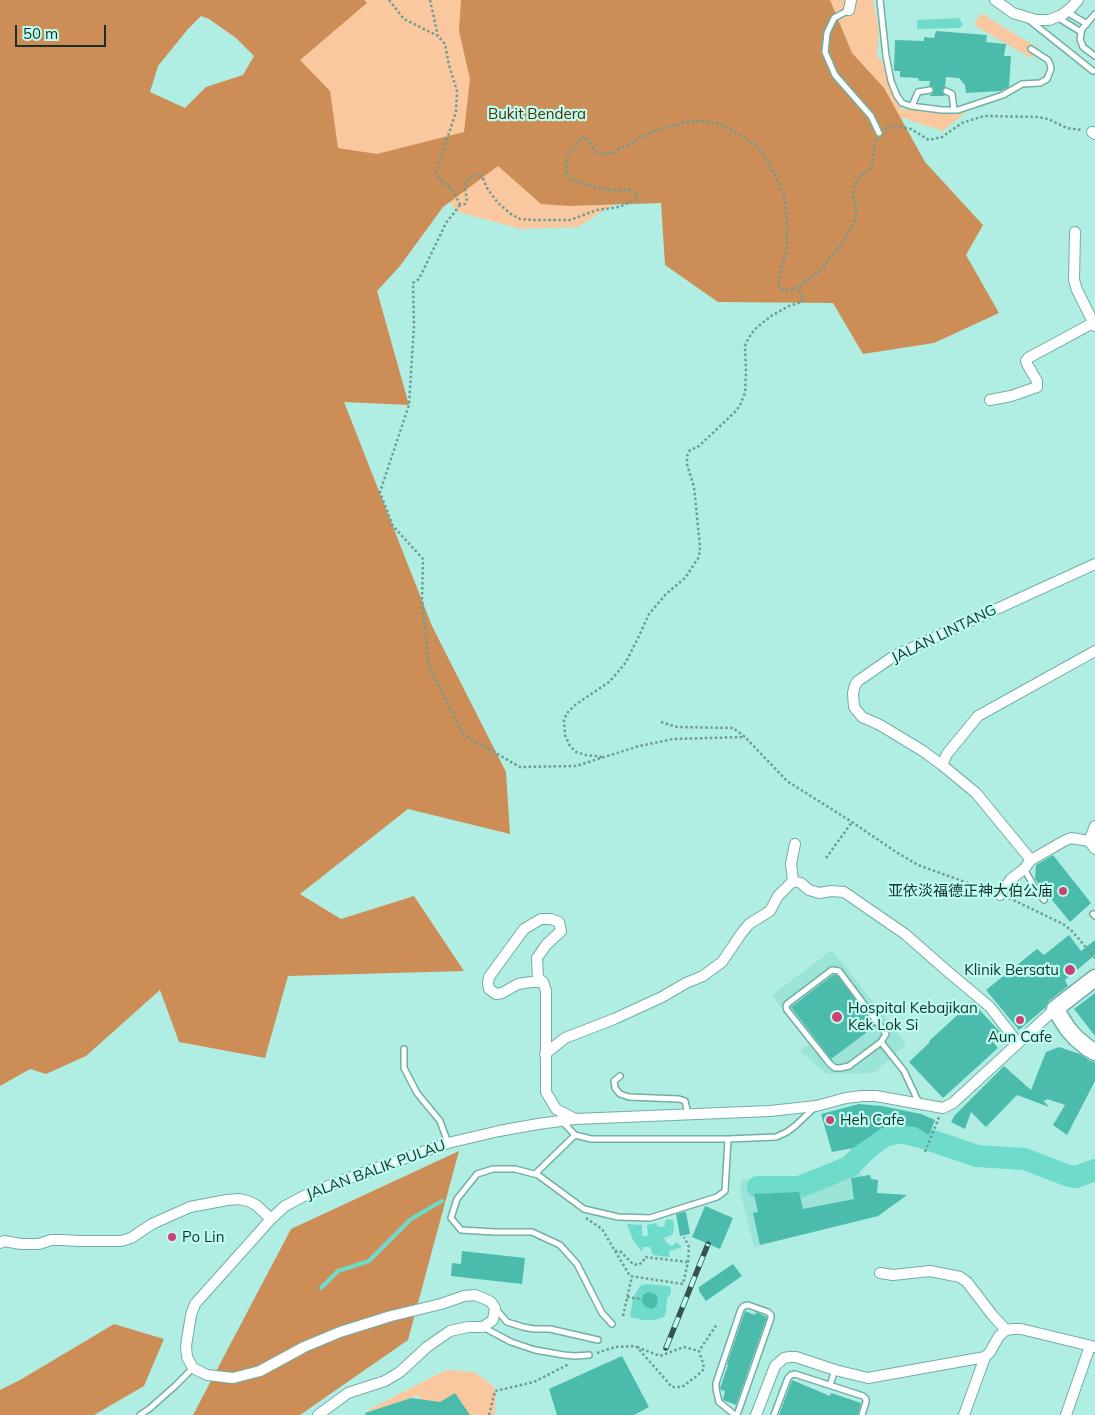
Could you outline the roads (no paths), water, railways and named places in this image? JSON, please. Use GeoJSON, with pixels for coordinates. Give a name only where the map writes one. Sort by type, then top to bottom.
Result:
{"type":"FeatureCollection","features":[{"type":"Feature","properties":{"kind":"main road"},"geometry":{"type":"LineString","coordinates":[[1095,978],[1055,1010],[1076,1038],[1095,1052]]}},
{"type":"Feature","properties":{"kind":"street"},"geometry":{"type":"LineString","coordinates":[[995,0],[1012,12],[1036,20],[1049,20],[1062,14],[1078,0]]}},
{"type":"Feature","properties":{"kind":"street"},"geometry":{"type":"LineString","coordinates":[[990,400],[1011,396],[1037,387],[1038,383],[1026,361],[1028,358],[1094,324],[1074,280],[1075,232]]}},
{"type":"Feature","properties":{"kind":"street","name":"JALAN LINTANG"},"geometry":{"type":"LineString","coordinates":[[1031,860],[976,793],[923,751],[880,725],[862,717],[854,707],[853,693],[858,681],[894,656],[1095,564]]}},
{"type":"Feature","properties":{"kind":"street"},"geometry":{"type":"LineString","coordinates":[[942,765],[947,754],[978,716],[1095,651]]}},
{"type":"Feature","properties":{"kind":"street"},"geometry":{"type":"LineString","coordinates":[[1000,895],[1010,879],[1024,869],[1031,860],[1071,838],[1092,845],[1095,826]]}},
{"type":"Feature","properties":{"kind":"street"},"geometry":{"type":"LineString","coordinates":[[793,881],[791,864],[795,844]]}},
{"type":"Feature","properties":{"kind":"street"},"geometry":{"type":"LineString","coordinates":[[793,881],[801,883],[809,890],[819,893],[831,891],[844,892],[905,934],[990,1007],[1018,1043],[1055,1010]]}},
{"type":"Feature","properties":{"kind":"street"},"geometry":{"type":"LineString","coordinates":[[545,1054],[565,1038],[614,1019],[703,976],[722,962],[749,924],[770,910],[778,896],[793,881]]}},
{"type":"Feature","properties":{"kind":"street"},"geometry":{"type":"LineString","coordinates":[[543,982],[518,984],[502,993],[496,994],[489,990],[488,983],[489,977],[524,929],[541,919],[551,919],[559,922],[561,931],[546,945],[537,958],[538,978],[543,982],[546,991],[546,1092],[556,1109],[576,1119]]}},
{"type":"Feature","properties":{"kind":"street","name":"JALAN BALIK PULAU"},"geometry":{"type":"LineString","coordinates":[[193,1368],[187,1357],[186,1346],[191,1315],[195,1304],[271,1219],[285,1206],[346,1179],[448,1143],[499,1131],[576,1119],[770,1111],[816,1106],[862,1096],[876,1096],[943,1108],[953,1103],[1018,1043]]}},
{"type":"Feature","properties":{"kind":"street"},"geometry":{"type":"LineString","coordinates":[[0,1243],[4,1241],[40,1244],[51,1240],[80,1242],[121,1241],[131,1238],[152,1224],[190,1207],[227,1200],[239,1199],[248,1201],[256,1205],[271,1219]]}},
{"type":"Feature","properties":{"kind":"street"},"geometry":{"type":"LineString","coordinates":[[880,1273],[893,1275],[930,1271],[960,1277],[967,1282],[1006,1330]]}},
{"type":"Feature","properties":{"kind":"street"},"geometry":{"type":"LineString","coordinates":[[193,1368],[207,1374],[233,1378],[260,1372],[304,1348],[340,1332],[464,1296],[474,1295],[485,1299],[491,1302],[495,1308],[493,1320],[483,1328],[468,1327],[450,1331],[427,1347],[400,1372],[385,1381],[348,1393],[318,1415]]}},
{"type":"Feature","properties":{"kind":"street"},"geometry":{"type":"LineString","coordinates":[[964,1415],[985,1357],[999,1336],[1006,1330],[1021,1329],[1093,1346],[1066,1415]]}},
{"type":"Feature","properties":{"kind":"street"},"geometry":{"type":"LineString","coordinates":[[756,1415],[775,1366],[784,1358],[796,1357],[835,1370],[868,1378],[985,1357]]}},
{"type":"Feature","properties":{"kind":"lane"},"geometry":{"type":"LineString","coordinates":[[880,0],[886,56],[891,81],[902,103],[912,106],[954,110],[966,108],[1003,95],[1022,84],[1040,83],[1047,79],[1051,69],[1048,60],[1031,49]]}},
{"type":"Feature","properties":{"kind":"lane"},"geometry":{"type":"LineString","coordinates":[[850,5],[834,18],[827,33],[825,52],[836,75],[870,116],[879,133]]}},
{"type":"Feature","properties":{"kind":"lane"},"geometry":{"type":"LineString","coordinates":[[1062,14],[1087,24]]}},
{"type":"Feature","properties":{"kind":"lane"},"geometry":{"type":"LineString","coordinates":[[1062,14],[1081,32]]}},
{"type":"Feature","properties":{"kind":"lane"},"geometry":{"type":"LineString","coordinates":[[1095,14],[1081,32],[1080,43],[1095,56]]}},
{"type":"Feature","properties":{"kind":"lane"},"geometry":{"type":"LineString","coordinates":[[1024,17],[1093,71]]}},
{"type":"Feature","properties":{"kind":"lane"},"geometry":{"type":"LineString","coordinates":[[912,106],[918,92],[930,90]]}},
{"type":"Feature","properties":{"kind":"lane"},"geometry":{"type":"LineString","coordinates":[[946,91],[952,94],[954,110]]}},
{"type":"Feature","properties":{"kind":"lane"},"geometry":{"type":"LineString","coordinates":[[1024,869],[1044,900]]}},
{"type":"Feature","properties":{"kind":"lane"},"geometry":{"type":"LineString","coordinates":[[832,970],[839,971],[885,1031],[886,1034],[881,1042],[849,1066],[835,1068],[786,1007],[787,1004],[832,970]]}},
{"type":"Feature","properties":{"kind":"lane"},"geometry":{"type":"LineString","coordinates":[[881,1042],[904,1072],[920,1105]]}},
{"type":"Feature","properties":{"kind":"lane"},"geometry":{"type":"LineString","coordinates":[[404,1049],[404,1068],[417,1093],[440,1121],[448,1143]]}},
{"type":"Feature","properties":{"kind":"lane"},"geometry":{"type":"LineString","coordinates":[[620,1076],[614,1080],[615,1088],[620,1094],[629,1097],[679,1099],[685,1101],[688,1114]]}},
{"type":"Feature","properties":{"kind":"lane"},"geometry":{"type":"LineString","coordinates":[[562,1121],[575,1135],[591,1139],[776,1138],[795,1126],[816,1106]]}},
{"type":"Feature","properties":{"kind":"lane"},"geometry":{"type":"LineString","coordinates":[[535,1174],[575,1135]]}},
{"type":"Feature","properties":{"kind":"lane"},"geometry":{"type":"LineString","coordinates":[[612,1324],[602,1313],[577,1264],[560,1245],[532,1232],[461,1230],[452,1218],[457,1199],[477,1174],[493,1169],[515,1169],[538,1175],[584,1209],[618,1217],[650,1218],[716,1197],[725,1191],[728,1139]]}},
{"type":"Feature","properties":{"kind":"lane"},"geometry":{"type":"LineString","coordinates":[[748,1305],[771,1314],[736,1415],[719,1402],[716,1383],[741,1309],[748,1305]]}},
{"type":"Feature","properties":{"kind":"lane"},"geometry":{"type":"LineString","coordinates":[[495,1308],[507,1322],[528,1328],[550,1329],[598,1340]]}},
{"type":"Feature","properties":{"kind":"lane"},"geometry":{"type":"LineString","coordinates":[[483,1328],[511,1342],[535,1350],[564,1355],[589,1355]]}},
{"type":"Feature","properties":{"kind":"lane"},"geometry":{"type":"LineString","coordinates":[[140,1415],[155,1404],[193,1368]]}},
{"type":"Feature","properties":{"kind":"lane"},"geometry":{"type":"LineString","coordinates":[[830,1385],[835,1370]]}},
{"type":"Feature","properties":{"kind":"lane"},"geometry":{"type":"LineString","coordinates":[[774,1415],[788,1378],[795,1374],[863,1396],[866,1398],[866,1402],[862,1415]]}},
{"type":"Feature","properties":{"kind":"waterway"},"geometry":{"type":"LineString","coordinates":[[758,1187],[799,1187],[850,1166],[884,1136],[900,1132],[977,1156],[1024,1159],[1069,1176],[1076,1177],[1095,1170]]}},
{"type":"Feature","properties":{"kind":"waterway"},"geometry":{"type":"LineString","coordinates":[[321,1288],[338,1271],[369,1261],[411,1219],[442,1201]]}},
{"type":"Feature","properties":{"kind":"railway"},"geometry":{"type":"LineString","coordinates":[[666,1348],[708,1244]]}},
{"type":"Feature","properties":{"kind":"place","name":"亚依淡福德正神大伯公庙"},"geometry":{"type":"Point","coordinates":[1063,891]}},
{"type":"Feature","properties":{"kind":"place","name":"Klinik Bersatu"},"geometry":{"type":"Point","coordinates":[1070,970]}},
{"type":"Feature","properties":{"kind":"place","name":"Hospital Kebajikan Kek Lok Si"},"geometry":{"type":"Point","coordinates":[837,1017]}},
{"type":"Feature","properties":{"kind":"place","name":"Aun Cafe"},"geometry":{"type":"Point","coordinates":[1020,1020]}},
{"type":"Feature","properties":{"kind":"place","name":"Heh Cafe"},"geometry":{"type":"Point","coordinates":[830,1120]}},
{"type":"Feature","properties":{"kind":"place","name":"Po Lin"},"geometry":{"type":"Point","coordinates":[172,1237]}},
{"type":"Feature","properties":{"kind":"park label","name":"Bukit Bendera"},"geometry":{"type":"Point","coordinates":[537,114]}}]}
